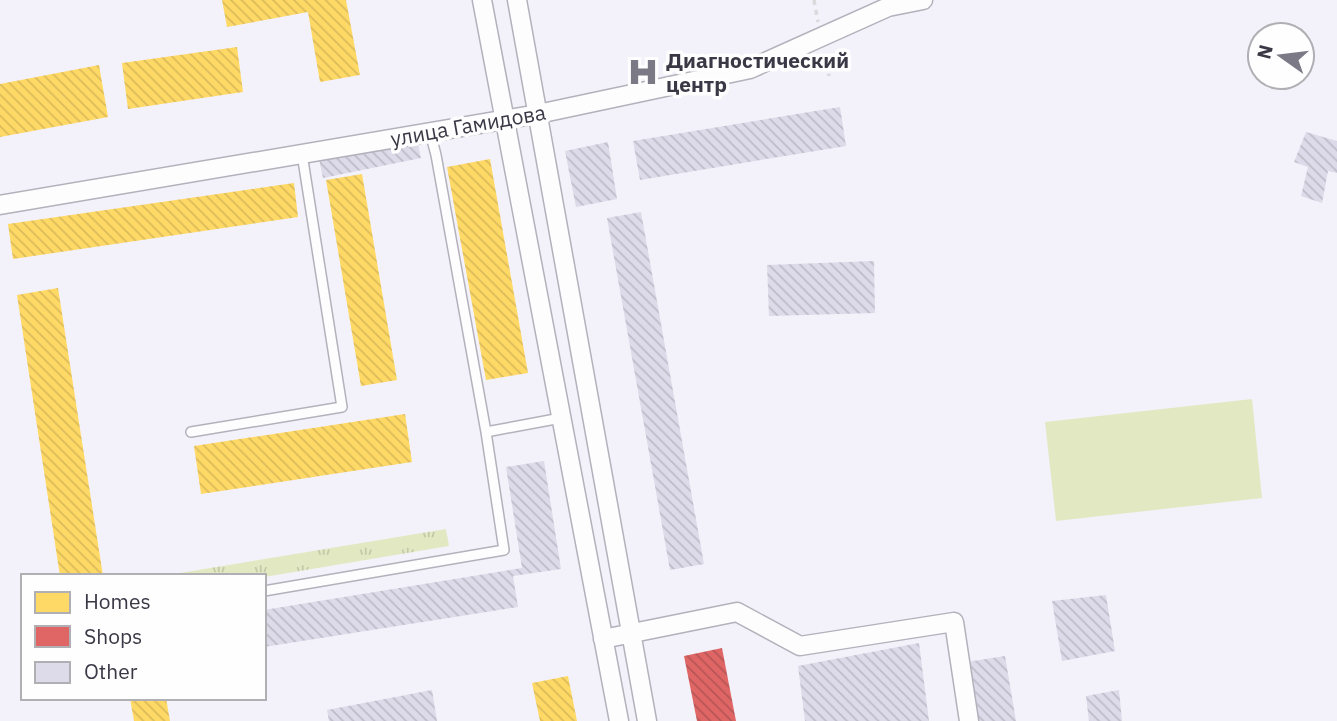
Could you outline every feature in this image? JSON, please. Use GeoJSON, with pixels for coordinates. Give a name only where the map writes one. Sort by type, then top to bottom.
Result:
{"type":"FeatureCollection","features":[{"type":"Feature","properties":{"kind":"street"},"geometry":{"type":"LineString","coordinates":[[481,0],[619,721]]}},
{"type":"Feature","properties":{"kind":"street"},"geometry":{"type":"LineString","coordinates":[[517,0],[648,721]]}},
{"type":"Feature","properties":{"kind":"street","name":"улица Гамидова"},"geometry":{"type":"LineString","coordinates":[[0,205],[538,114],[750,69],[888,7],[923,0]]}},
{"type":"Feature","properties":{"kind":"street"},"geometry":{"type":"LineString","coordinates":[[561,418],[592,411]]}},
{"type":"Feature","properties":{"kind":"street"},"geometry":{"type":"LineString","coordinates":[[603,639],[737,612],[800,646],[954,622],[969,721]]}},
{"type":"Feature","properties":{"kind":"lane"},"geometry":{"type":"LineString","coordinates":[[266,591],[503,550],[486,432],[430,132]]}},
{"type":"Feature","properties":{"kind":"lane"},"geometry":{"type":"LineString","coordinates":[[191,432],[342,407],[302,154]]}},
{"type":"Feature","properties":{"kind":"lane"},"geometry":{"type":"LineString","coordinates":[[486,432],[561,418]]}},
{"type":"Feature","properties":{"kind":"green space"},"geometry":{"type":"Polygon","coordinates":[[[1252,399],[1262,498],[1056,521],[1045,422],[1252,399]]]}},
{"type":"Feature","properties":{"kind":"green space"},"geometry":{"type":"Polygon","coordinates":[[[446,529],[449,546],[266,577],[266,574],[180,573],[446,529]]]}},
{"type":"Feature","properties":{"kind":"building: Homes"},"geometry":{"type":"Polygon","coordinates":[[[222,0],[346,0],[360,75],[320,82],[308,12],[227,27],[222,0]]]}},
{"type":"Feature","properties":{"kind":"building: Homes"},"geometry":{"type":"Polygon","coordinates":[[[237,47],[243,92],[128,109],[122,63],[237,47]]]}},
{"type":"Feature","properties":{"kind":"building: Homes"},"geometry":{"type":"Polygon","coordinates":[[[99,65],[108,117],[0,137],[0,84],[99,65]]]}},
{"type":"Feature","properties":{"kind":"building: Homes"},"geometry":{"type":"Polygon","coordinates":[[[490,159],[528,373],[486,380],[447,167],[490,159]]]}},
{"type":"Feature","properties":{"kind":"building: Homes"},"geometry":{"type":"Polygon","coordinates":[[[362,174],[397,380],[361,386],[326,180],[362,174]]]}},
{"type":"Feature","properties":{"kind":"building: Homes"},"geometry":{"type":"Polygon","coordinates":[[[294,183],[298,217],[13,259],[8,224],[294,183]]]}},
{"type":"Feature","properties":{"kind":"building: Homes"},"geometry":{"type":"Polygon","coordinates":[[[58,288],[103,574],[60,574],[17,295],[58,288]]]}},
{"type":"Feature","properties":{"kind":"building: Homes"},"geometry":{"type":"Polygon","coordinates":[[[405,414],[412,462],[201,494],[194,446],[405,414]]]}},
{"type":"Feature","properties":{"kind":"building: Homes"},"geometry":{"type":"Polygon","coordinates":[[[568,676],[577,721],[540,721],[532,683],[568,676]]]}},
{"type":"Feature","properties":{"kind":"building: Homes"},"geometry":{"type":"Polygon","coordinates":[[[130,700],[166,700],[170,721],[134,721],[130,700]]]}},
{"type":"Feature","properties":{"kind":"building: Shops"},"geometry":{"type":"Polygon","coordinates":[[[722,648],[736,721],[697,721],[684,656],[722,648]]]}},
{"type":"Feature","properties":{"kind":"building: Other"},"geometry":{"type":"Polygon","coordinates":[[[840,107],[846,146],[640,180],[633,141],[840,107]]]}},
{"type":"Feature","properties":{"kind":"building: Other"},"geometry":{"type":"Polygon","coordinates":[[[1306,132],[1337,141],[1337,173],[1328,171],[1322,203],[1301,196],[1308,167],[1294,162],[1306,132]]]}},
{"type":"Feature","properties":{"kind":"building: Other"},"geometry":{"type":"Polygon","coordinates":[[[417,140],[421,158],[323,178],[319,159],[417,140]]]}},
{"type":"Feature","properties":{"kind":"building: Other"},"geometry":{"type":"Polygon","coordinates":[[[608,142],[617,199],[576,207],[565,151],[608,142]]]}},
{"type":"Feature","properties":{"kind":"building: Other"},"geometry":{"type":"Polygon","coordinates":[[[641,212],[704,564],[670,570],[607,218],[641,212]]]}},
{"type":"Feature","properties":{"kind":"building: Other"},"geometry":{"type":"Polygon","coordinates":[[[874,261],[875,313],[769,316],[767,265],[874,261]]]}},
{"type":"Feature","properties":{"kind":"building: Other"},"geometry":{"type":"Polygon","coordinates":[[[544,461],[561,569],[513,576],[518,607],[266,647],[266,610],[522,568],[506,467],[544,461]]]}},
{"type":"Feature","properties":{"kind":"building: Other"},"geometry":{"type":"Polygon","coordinates":[[[1106,595],[1115,651],[1062,661],[1052,601],[1106,595]]]}},
{"type":"Feature","properties":{"kind":"building: Other"},"geometry":{"type":"Polygon","coordinates":[[[919,643],[929,721],[805,721],[798,666],[919,643]]]}},
{"type":"Feature","properties":{"kind":"building: Other"},"geometry":{"type":"Polygon","coordinates":[[[1005,656],[1016,721],[978,721],[967,662],[1005,656]]]}},
{"type":"Feature","properties":{"kind":"building: Other"},"geometry":{"type":"Polygon","coordinates":[[[432,690],[437,721],[329,721],[327,710],[432,690]]]}},
{"type":"Feature","properties":{"kind":"building: Other"},"geometry":{"type":"Polygon","coordinates":[[[1119,690],[1122,721],[1089,721],[1086,696],[1119,690]]]}},
{"type":"Feature","properties":{"kind":"place","name":"Диагностический центр"},"geometry":{"type":"Point","coordinates":[643,72]}}]}
